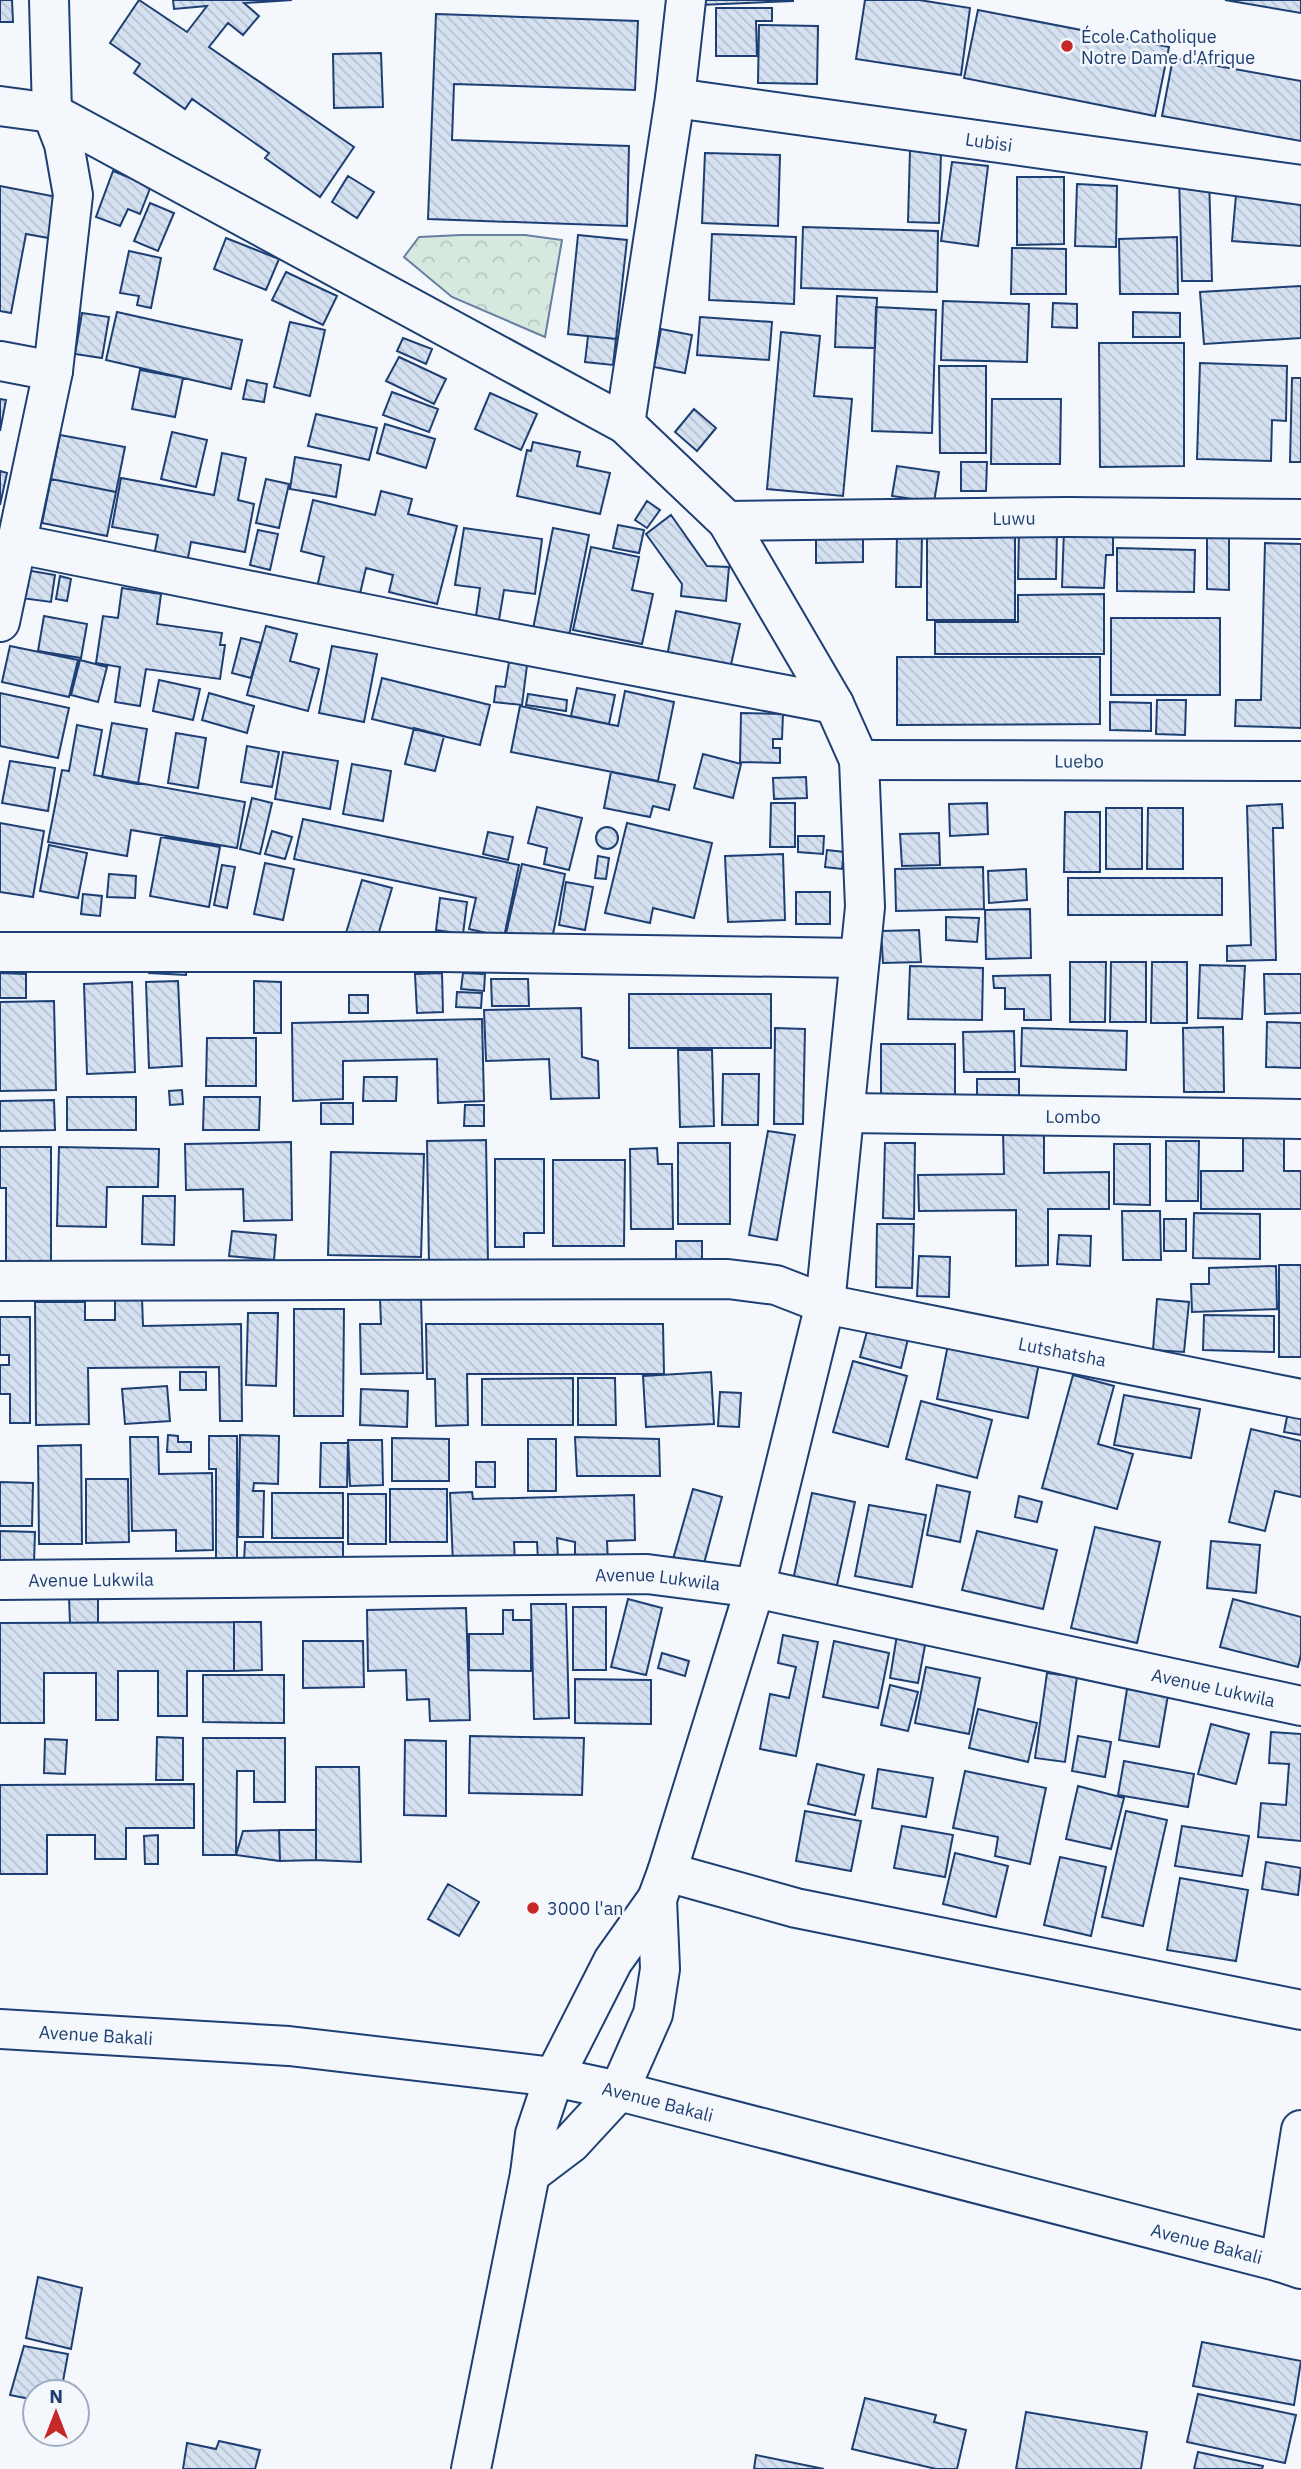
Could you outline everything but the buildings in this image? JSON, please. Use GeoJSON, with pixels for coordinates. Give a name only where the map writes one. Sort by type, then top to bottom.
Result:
{"type":"FeatureCollection","features":[{"type":"Feature","properties":{"kind":"street"},"geometry":{"type":"LineString","coordinates":[[0,622],[53,371],[73,195],[64,144],[52,113],[49,0]]}},
{"type":"Feature","properties":{"kind":"street"},"geometry":{"type":"LineString","coordinates":[[625,424],[675,98],[686,0]]}},
{"type":"Feature","properties":{"kind":"street","name":"Lubisi"},"geometry":{"type":"LineString","coordinates":[[675,98],[1301,185]]}},
{"type":"Feature","properties":{"kind":"street"},"geometry":{"type":"LineString","coordinates":[[0,106],[52,113],[625,424],[727,521],[834,704],[859,760],[865,907],[825,1304],[755,1588],[662,1886],[613,1961],[554,2077],[535,2134],[530,2174],[471,2469]]}},
{"type":"Feature","properties":{"kind":"street"},"geometry":{"type":"LineString","coordinates":[[0,361],[53,371]]}},
{"type":"Feature","properties":{"kind":"street","name":"Luwu"},"geometry":{"type":"LineString","coordinates":[[727,521],[1068,517],[1301,519]]}},
{"type":"Feature","properties":{"kind":"street"},"geometry":{"type":"LineString","coordinates":[[18,544],[834,704]]}},
{"type":"Feature","properties":{"kind":"street","name":"Luebo"},"geometry":{"type":"LineString","coordinates":[[859,760],[1301,761]]}},
{"type":"Feature","properties":{"kind":"street"},"geometry":{"type":"LineString","coordinates":[[0,952],[442,952],[859,958]]}},
{"type":"Feature","properties":{"kind":"street","name":"Lombo"},"geometry":{"type":"LineString","coordinates":[[845,1113],[1301,1119]]}},
{"type":"Feature","properties":{"kind":"street","name":"Lutshatsha"},"geometry":{"type":"LineString","coordinates":[[0,1282],[728,1279],[776,1285],[825,1304],[1301,1399]]}},
{"type":"Feature","properties":{"kind":"street","name":"Avenue Lukwila"},"geometry":{"type":"LineString","coordinates":[[0,1580],[647,1574],[755,1588],[1301,1706]]}},
{"type":"Feature","properties":{"kind":"street"},"geometry":{"type":"LineString","coordinates":[[662,1886],[796,1908],[1301,2010]]}},
{"type":"Feature","properties":{"kind":"street"},"geometry":{"type":"LineString","coordinates":[[530,2174],[570,2143],[619,2091],[653,2014],[660,1969],[662,1886]]}},
{"type":"Feature","properties":{"kind":"street","name":"Avenue Bakali"},"geometry":{"type":"LineString","coordinates":[[0,2029],[289,2046],[554,2077],[619,2091],[1290,2266]]}},
{"type":"Feature","properties":{"kind":"street"},"geometry":{"type":"LineString","coordinates":[[1290,2266],[1301,2130]]}},
{"type":"Feature","properties":{"kind":"green space"},"geometry":{"type":"Polygon","coordinates":[[[525,235],[562,240],[545,337],[452,297],[404,257],[419,237],[525,235]]]}},
{"type":"Feature","properties":{"kind":"place","name":"École Catholique Notre Dame d'Afrique"},"geometry":{"type":"Point","coordinates":[1067,46]}},
{"type":"Feature","properties":{"kind":"place","name":"3000 l'an"},"geometry":{"type":"Point","coordinates":[533,1908]}}]}
